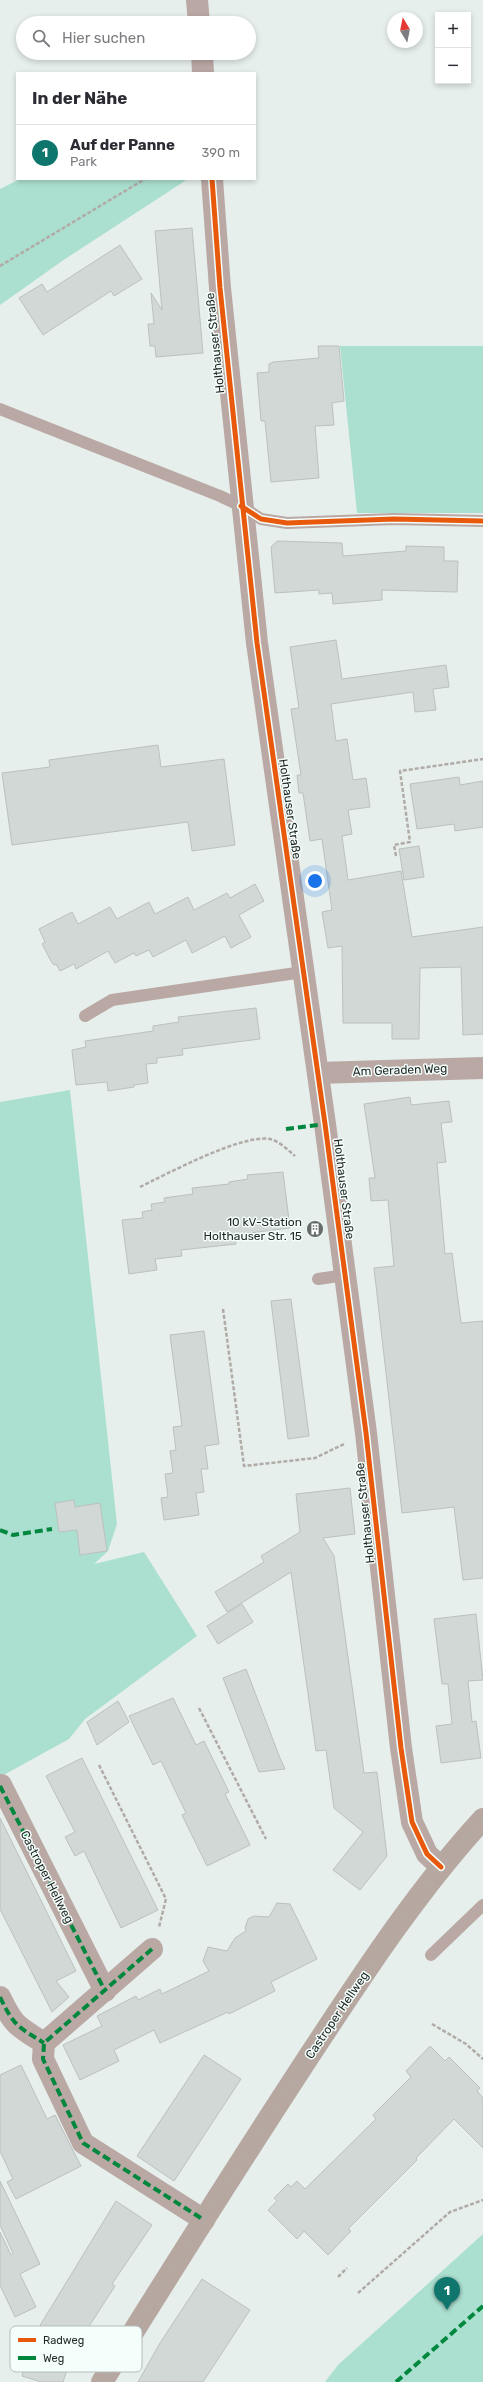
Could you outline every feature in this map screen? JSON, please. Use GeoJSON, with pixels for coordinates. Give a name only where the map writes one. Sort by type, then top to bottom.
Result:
{"type":"FeatureCollection","features":[{"type":"Feature","properties":{"kind":"main road","name":"Castroper Hellweg"},"geometry":{"type":"LineString","coordinates":[[137,2326],[358,1982],[442,1867],[483,1819]]}},
{"type":"Feature","properties":{"kind":"main road","name":"Castroper Hellweg"},"geometry":{"type":"LineString","coordinates":[[102,2382],[108,2372]]}},
{"type":"Feature","properties":{"kind":"street"},"geometry":{"type":"LineString","coordinates":[[197,0],[198,16]]}},
{"type":"Feature","properties":{"kind":"street"},"geometry":{"type":"LineString","coordinates":[[202,60],[203,72]]}},
{"type":"Feature","properties":{"kind":"street","name":"Holthauser Straße"},"geometry":{"type":"LineString","coordinates":[[212,180],[241,506],[257,643],[318,1073],[366,1433],[396,1708],[412,1822],[427,1854],[442,1867]]}},
{"type":"Feature","properties":{"kind":"street","name":"Am Geraden Weg"},"geometry":{"type":"LineString","coordinates":[[318,1073],[483,1068]]}},
{"type":"Feature","properties":{"kind":"street","name":"Castroper Hellweg"},"geometry":{"type":"LineString","coordinates":[[1,1785],[105,1991]]}},
{"type":"Feature","properties":{"kind":"street"},"geometry":{"type":"LineString","coordinates":[[152,1949],[44,2043],[43,2059],[83,2143],[204,2220]]}},
{"type":"Feature","properties":{"kind":"street"},"geometry":{"type":"LineString","coordinates":[[0,1997],[11,2020],[17,2026],[44,2043]]}},
{"type":"Feature","properties":{"kind":"lane"},"geometry":{"type":"LineString","coordinates":[[0,409],[241,506],[261,519],[287,523],[394,519],[483,521]]}},
{"type":"Feature","properties":{"kind":"lane"},"geometry":{"type":"LineString","coordinates":[[85,1016],[112,1000],[303,972]]}},
{"type":"Feature","properties":{"kind":"lane"},"geometry":{"type":"LineString","coordinates":[[318,1279],[345,1275]]}},
{"type":"Feature","properties":{"kind":"lane"},"geometry":{"type":"LineString","coordinates":[[431,1955],[483,1905]]}},
{"type":"Feature","properties":{"kind":"path"},"geometry":{"type":"LineString","coordinates":[[0,266],[143,180]]}},
{"type":"Feature","properties":{"kind":"path"},"geometry":{"type":"LineString","coordinates":[[396,856],[394,845],[410,842],[400,771],[483,759]]}},
{"type":"Feature","properties":{"kind":"path"},"geometry":{"type":"LineString","coordinates":[[140,1187],[218,1151],[260,1139],[270,1139],[284,1146],[295,1156]]}},
{"type":"Feature","properties":{"kind":"path"},"geometry":{"type":"LineString","coordinates":[[223,1308],[244,1466],[315,1458],[366,1433]]}},
{"type":"Feature","properties":{"kind":"path"},"geometry":{"type":"LineString","coordinates":[[199,1708],[266,1839]]}},
{"type":"Feature","properties":{"kind":"path"},"geometry":{"type":"LineString","coordinates":[[98,1765],[166,1899],[152,1949]]}},
{"type":"Feature","properties":{"kind":"path"},"geometry":{"type":"LineString","coordinates":[[432,2024],[466,2044],[483,2058]]}},
{"type":"Feature","properties":{"kind":"path"},"geometry":{"type":"LineString","coordinates":[[358,2293],[450,2212],[483,2200]]}},
{"type":"Feature","properties":{"kind":"path"},"geometry":{"type":"LineString","coordinates":[[338,2277],[347,2268]]}},
{"type":"Feature","properties":{"kind":"green space"},"geometry":{"type":"Polygon","coordinates":[[[18,180],[186,180],[65,259],[0,305],[0,189],[18,180]]]}},
{"type":"Feature","properties":{"kind":"green space"},"geometry":{"type":"Polygon","coordinates":[[[340,346],[483,346],[483,513],[357,513],[340,346]]]}},
{"type":"Feature","properties":{"kind":"green space"},"geometry":{"type":"Polygon","coordinates":[[[70,1090],[117,1524],[108,1551],[94,1564],[144,1552],[197,1636],[85,1719],[69,1739],[0,1777],[0,1102],[70,1090]]]}},
{"type":"Feature","properties":{"kind":"green space"},"geometry":{"type":"Polygon","coordinates":[[[483,2234],[483,2382],[325,2382],[338,2365],[483,2234]]]}},
{"type":"Feature","properties":{"kind":"building"},"geometry":{"type":"Polygon","coordinates":[[[192,228],[203,353],[156,357],[155,346],[150,346],[148,324],[154,324],[151,293],[162,310],[155,231],[192,228]]]}},
{"type":"Feature","properties":{"kind":"building"},"geometry":{"type":"Polygon","coordinates":[[[120,245],[142,279],[114,296],[111,291],[43,335],[19,298],[42,284],[47,292],[120,245]]]}},
{"type":"Feature","properties":{"kind":"building"},"geometry":{"type":"Polygon","coordinates":[[[318,346],[339,346],[344,401],[332,403],[334,425],[315,426],[319,478],[271,482],[265,421],[261,421],[257,373],[269,372],[269,364],[273,362],[319,358],[318,346]]]}},
{"type":"Feature","properties":{"kind":"building"},"geometry":{"type":"Polygon","coordinates":[[[277,541],[342,543],[343,556],[406,551],[406,546],[444,547],[444,561],[458,561],[457,592],[382,590],[382,600],[333,604],[332,593],[319,594],[319,590],[275,593],[271,547],[277,541]]]}},
{"type":"Feature","properties":{"kind":"building"},"geometry":{"type":"Polygon","coordinates":[[[336,640],[342,679],[446,665],[449,687],[433,689],[436,710],[415,712],[413,692],[331,704],[336,741],[347,739],[353,780],[366,778],[370,807],[348,810],[352,834],[342,836],[348,880],[401,871],[412,937],[483,927],[483,1034],[463,1035],[461,967],[420,968],[419,1039],[392,1039],[392,1023],[343,1023],[342,946],[328,948],[322,912],[332,910],[322,839],[310,841],[303,793],[299,793],[297,775],[301,775],[291,709],[299,708],[290,647],[336,640]]]}},
{"type":"Feature","properties":{"kind":"building"},"geometry":{"type":"Polygon","coordinates":[[[158,745],[161,767],[224,759],[235,845],[192,851],[188,822],[12,845],[2,773],[50,767],[49,760],[158,745]]]}},
{"type":"Feature","properties":{"kind":"building"},"geometry":{"type":"Polygon","coordinates":[[[459,777],[460,785],[483,781],[483,827],[455,831],[454,824],[417,829],[410,784],[459,777]]]}},
{"type":"Feature","properties":{"kind":"building"},"geometry":{"type":"Polygon","coordinates":[[[419,846],[424,877],[404,880],[399,849],[419,846]]]}},
{"type":"Feature","properties":{"kind":"building"},"geometry":{"type":"Polygon","coordinates":[[[255,884],[264,901],[239,915],[251,937],[231,948],[225,936],[192,953],[186,940],[153,957],[149,950],[136,956],[134,953],[115,963],[108,951],[76,969],[74,964],[60,971],[56,964],[54,965],[51,961],[42,944],[45,942],[39,929],[72,912],[78,924],[110,907],[117,919],[149,902],[155,914],[188,897],[194,910],[227,893],[230,898],[255,884]]]}},
{"type":"Feature","properties":{"kind":"building"},"geometry":{"type":"Polygon","coordinates":[[[256,1008],[260,1039],[182,1049],[183,1055],[157,1058],[157,1063],[146,1064],[148,1083],[134,1085],[134,1087],[108,1091],[107,1082],[76,1085],[72,1050],[86,1047],[85,1041],[153,1031],[153,1026],[179,1022],[178,1017],[256,1008]]]}},
{"type":"Feature","properties":{"kind":"building"},"geometry":{"type":"Polygon","coordinates":[[[410,1097],[411,1105],[449,1101],[452,1122],[441,1123],[446,1162],[437,1163],[445,1254],[452,1253],[461,1323],[483,1321],[483,1578],[463,1580],[454,1507],[402,1513],[374,1268],[394,1266],[388,1200],[371,1201],[369,1178],[375,1178],[364,1104],[410,1097]]]}},
{"type":"Feature","properties":{"kind":"building"},"geometry":{"type":"Polygon","coordinates":[[[283,1172],[290,1228],[235,1235],[236,1244],[181,1250],[182,1256],[155,1259],[157,1270],[129,1274],[122,1220],[143,1218],[142,1212],[152,1210],[151,1204],[165,1202],[164,1198],[193,1194],[192,1188],[229,1184],[229,1182],[248,1179],[247,1175],[283,1172]]]}},
{"type":"Feature","properties":{"kind":"building"},"geometry":{"type":"Polygon","coordinates":[[[291,1299],[309,1436],[288,1439],[271,1301],[291,1299]]]}},
{"type":"Feature","properties":{"kind":"building"},"geometry":{"type":"Polygon","coordinates":[[[204,1331],[219,1444],[205,1446],[208,1469],[201,1469],[204,1492],[196,1493],[199,1515],[164,1520],[161,1498],[168,1497],[165,1474],[173,1473],[170,1451],[176,1450],[173,1427],[182,1426],[170,1335],[204,1331]]]}},
{"type":"Feature","properties":{"kind":"building"},"geometry":{"type":"Polygon","coordinates":[[[350,1488],[355,1534],[323,1538],[334,1556],[364,1773],[377,1772],[387,1856],[360,1890],[333,1870],[363,1832],[334,1808],[326,1750],[316,1751],[291,1572],[227,1612],[215,1592],[264,1562],[261,1556],[300,1532],[296,1494],[350,1488]]]}},
{"type":"Feature","properties":{"kind":"building"},"geometry":{"type":"Polygon","coordinates":[[[74,1500],[75,1507],[100,1503],[107,1551],[80,1555],[77,1530],[59,1532],[55,1503],[74,1500]]]}},
{"type":"Feature","properties":{"kind":"building"},"geometry":{"type":"Polygon","coordinates":[[[242,1604],[253,1622],[218,1644],[207,1626],[242,1604]]]}},
{"type":"Feature","properties":{"kind":"building"},"geometry":{"type":"Polygon","coordinates":[[[476,1614],[483,1680],[468,1681],[472,1722],[476,1721],[481,1758],[441,1763],[436,1726],[452,1724],[448,1684],[442,1684],[434,1619],[476,1614]]]}},
{"type":"Feature","properties":{"kind":"building"},"geometry":{"type":"Polygon","coordinates":[[[246,1669],[285,1769],[259,1772],[223,1678],[246,1669]]]}},
{"type":"Feature","properties":{"kind":"building"},"geometry":{"type":"Polygon","coordinates":[[[173,1698],[196,1745],[204,1741],[229,1792],[225,1794],[250,1845],[207,1866],[182,1815],[186,1813],[161,1761],[153,1765],[129,1716],[173,1698]]]}},
{"type":"Feature","properties":{"kind":"building"},"geometry":{"type":"Polygon","coordinates":[[[118,1701],[129,1722],[97,1745],[87,1722],[118,1701]]]}},
{"type":"Feature","properties":{"kind":"building"},"geometry":{"type":"Polygon","coordinates":[[[82,1758],[158,1910],[121,1928],[84,1851],[75,1856],[65,1837],[75,1832],[46,1776],[82,1758]]]}},
{"type":"Feature","properties":{"kind":"building"},"geometry":{"type":"Polygon","coordinates":[[[0,1818],[76,1971],[56,1981],[69,1997],[52,2012],[0,1909],[0,1818]]]}},
{"type":"Feature","properties":{"kind":"building"},"geometry":{"type":"Polygon","coordinates":[[[277,1903],[290,1904],[317,1959],[271,1982],[275,1991],[229,2014],[228,2012],[160,2043],[154,2030],[114,2050],[119,2061],[80,2080],[63,2045],[102,2026],[97,2016],[136,1996],[138,2000],[160,1989],[162,1994],[209,1971],[203,1961],[208,1947],[227,1951],[235,1938],[246,1931],[245,1928],[248,1919],[254,1916],[269,1917],[277,1903]]]}},
{"type":"Feature","properties":{"kind":"building"},"geometry":{"type":"Polygon","coordinates":[[[430,2046],[445,2061],[449,2057],[480,2088],[477,2091],[483,2098],[483,2148],[454,2119],[416,2158],[417,2160],[348,2229],[351,2231],[328,2255],[304,2231],[297,2239],[268,2210],[277,2201],[274,2198],[288,2184],[291,2187],[297,2181],[305,2189],[376,2119],[373,2115],[411,2077],[406,2071],[430,2046]]]}},
{"type":"Feature","properties":{"kind":"building"},"geometry":{"type":"Polygon","coordinates":[[[204,2055],[241,2079],[174,2181],[137,2156],[204,2055]]]}},
{"type":"Feature","properties":{"kind":"building"},"geometry":{"type":"Polygon","coordinates":[[[21,2065],[47,2119],[55,2115],[81,2166],[16,2199],[7,2182],[13,2179],[0,2151],[0,2075],[21,2065]]]}},
{"type":"Feature","properties":{"kind":"building"},"geometry":{"type":"Polygon","coordinates":[[[0,2181],[40,2264],[20,2274],[36,2307],[15,2317],[0,2285],[0,2232],[11,2255],[13,2253],[0,2225],[0,2181]]]}},
{"type":"Feature","properties":{"kind":"building"},"geometry":{"type":"Polygon","coordinates":[[[116,2201],[152,2225],[112,2284],[115,2286],[89,2326],[40,2326],[116,2201]]]}},
{"type":"Feature","properties":{"kind":"building"},"geometry":{"type":"Polygon","coordinates":[[[202,2279],[250,2310],[203,2382],[138,2382],[160,2343],[202,2279]]]}},
{"type":"Feature","properties":{"kind":"building"},"geometry":{"type":"Polygon","coordinates":[[[23,2372],[66,2372],[63,2382],[41,2382],[22,2376],[23,2372]]]}},
{"type":"Feature","properties":{"kind":"tram line"},"geometry":{"type":"LineString","coordinates":[[137,2326],[251,2145],[366,1971],[433,1877],[483,1819]]}},
{"type":"Feature","properties":{"kind":"tram line"},"geometry":{"type":"LineString","coordinates":[[102,2382],[108,2372]]}},
{"type":"Feature","properties":{"kind":"marked path"},"geometry":{"type":"LineString","coordinates":[[286,1129],[325,1124]]}},
{"type":"Feature","properties":{"kind":"marked path"},"geometry":{"type":"LineString","coordinates":[[0,1530],[13,1535],[52,1529]]}},
{"type":"Feature","properties":{"kind":"marked path"},"geometry":{"type":"LineString","coordinates":[[0,1786],[105,1991]]}},
{"type":"Feature","properties":{"kind":"marked path"},"geometry":{"type":"LineString","coordinates":[[152,1949],[44,2043],[43,2059],[83,2143],[204,2220]]}},
{"type":"Feature","properties":{"kind":"marked path"},"geometry":{"type":"LineString","coordinates":[[0,1997],[13,2020],[22,2029],[44,2043]]}},
{"type":"Feature","properties":{"kind":"marked path"},"geometry":{"type":"LineString","coordinates":[[396,2382],[483,2306]]}},
{"type":"Feature","properties":{"kind":"cycle path"},"geometry":{"type":"LineString","coordinates":[[212,180],[220,288],[257,643],[325,1124],[366,1433],[401,1748],[412,1822],[427,1854],[441,1867]]}},
{"type":"Feature","properties":{"kind":"cycle path"},"geometry":{"type":"LineString","coordinates":[[241,506],[261,519],[287,523],[394,519],[483,521]]}},
{"type":"Feature","properties":{"kind":"place","name":"10 kV-Station Holthauser Str. 15"},"geometry":{"type":"Point","coordinates":[315,1229]}},
{"type":"Feature","properties":{"kind":"place","name":"Auf der Panne"},"geometry":{"type":"Point","coordinates":[447,2310]}}]}
